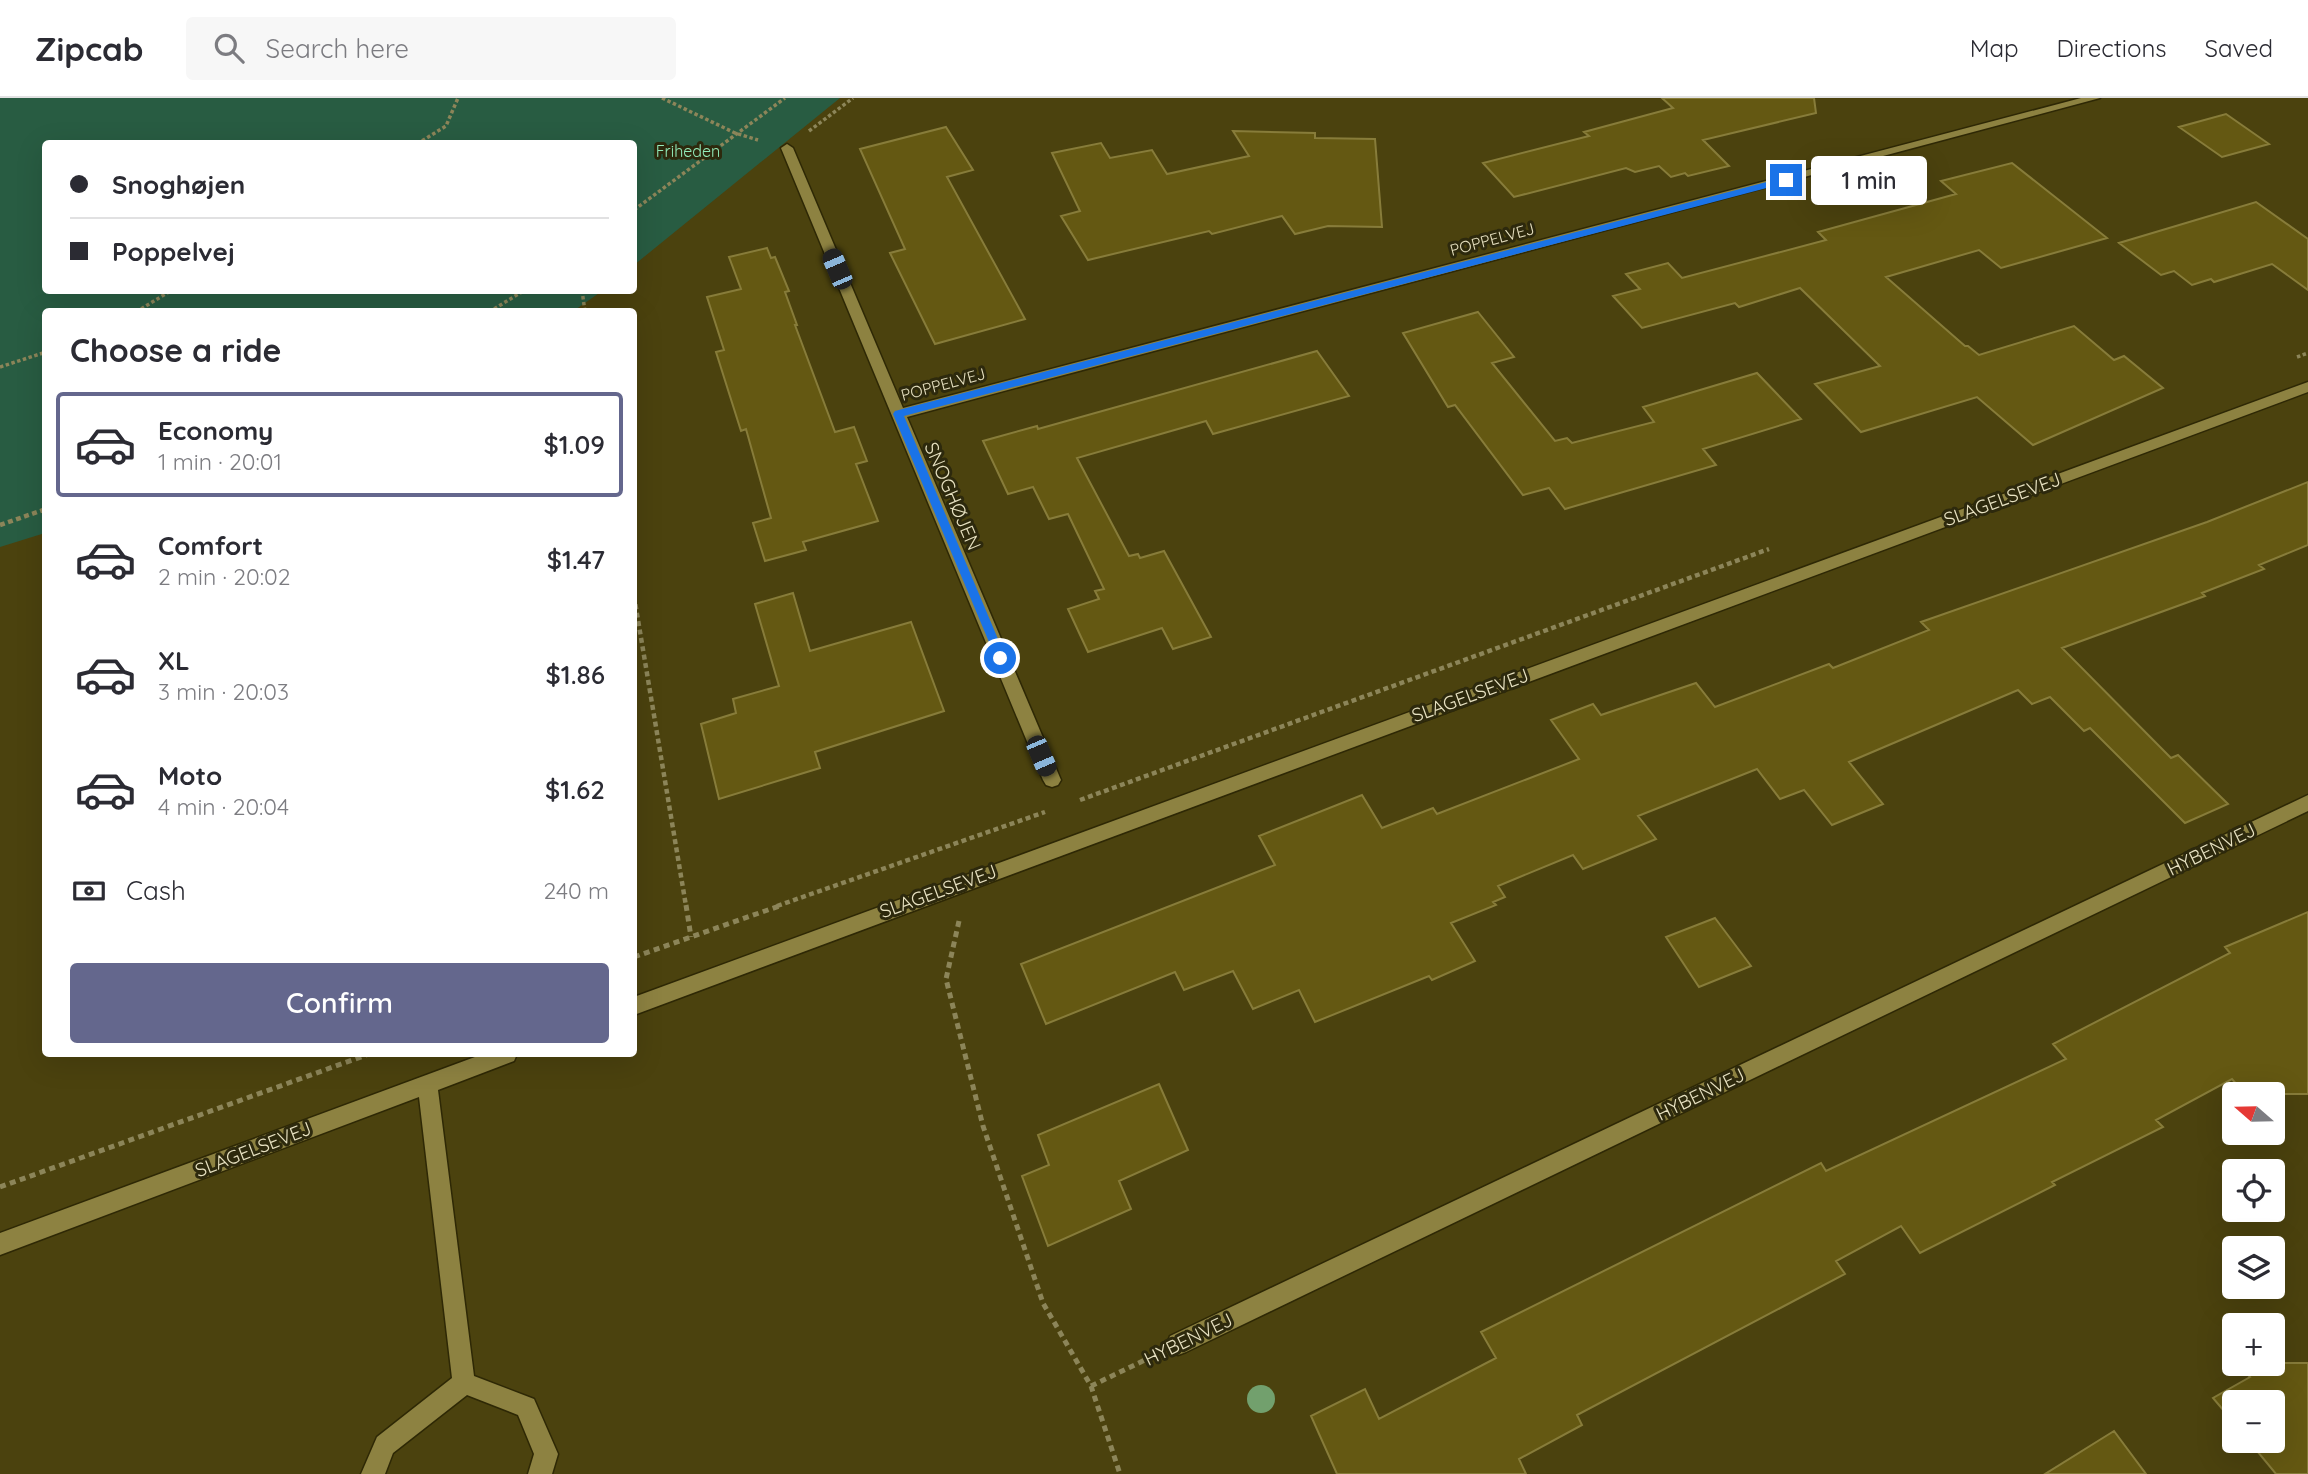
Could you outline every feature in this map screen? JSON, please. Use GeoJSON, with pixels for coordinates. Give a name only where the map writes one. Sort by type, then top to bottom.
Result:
{"type":"FeatureCollection","features":[{"type":"Feature","properties":{"kind":"street","name":"POPPELVEJ"},"geometry":{"type":"LineString","coordinates":[[898,414],[2094,98]]}},
{"type":"Feature","properties":{"kind":"street","name":"SNOGHØJEN"},"geometry":{"type":"LineString","coordinates":[[787,149],[1052,780]]}},
{"type":"Feature","properties":{"kind":"street","name":"SLAGELSEVEJ"},"geometry":{"type":"LineString","coordinates":[[637,1005],[955,885],[2308,387]]}},
{"type":"Feature","properties":{"kind":"street","name":"HYBENVEJ"},"geometry":{"type":"LineString","coordinates":[[1178,1344],[2308,803]]}},
{"type":"Feature","properties":{"kind":"street","name":"SLAGELSEVEJ"},"geometry":{"type":"LineString","coordinates":[[0,1244],[499,1057]]}},
{"type":"Feature","properties":{"kind":"street"},"geometry":{"type":"LineString","coordinates":[[427,1083],[464,1383]]}},
{"type":"Feature","properties":{"kind":"street"},"geometry":{"type":"LineString","coordinates":[[373,1474],[385,1445],[464,1383]]}},
{"type":"Feature","properties":{"kind":"street"},"geometry":{"type":"LineString","coordinates":[[464,1383],[526,1407],[546,1454],[540,1474]]}},
{"type":"Feature","properties":{"kind":"path"},"geometry":{"type":"LineString","coordinates":[[423,140],[446,126],[458,98]]}},
{"type":"Feature","properties":{"kind":"path"},"geometry":{"type":"LineString","coordinates":[[662,98],[735,133],[787,149],[853,98]]}},
{"type":"Feature","properties":{"kind":"path"},"geometry":{"type":"LineString","coordinates":[[637,208],[785,98]]}},
{"type":"Feature","properties":{"kind":"path"},"geometry":{"type":"LineString","coordinates":[[143,308],[165,294]]}},
{"type":"Feature","properties":{"kind":"path"},"geometry":{"type":"LineString","coordinates":[[496,308],[518,294]]}},
{"type":"Feature","properties":{"kind":"path"},"geometry":{"type":"LineString","coordinates":[[0,367],[42,353]]}},
{"type":"Feature","properties":{"kind":"path"},"geometry":{"type":"LineString","coordinates":[[2295,358],[2308,353]]}},
{"type":"Feature","properties":{"kind":"path"},"geometry":{"type":"LineString","coordinates":[[0,525],[42,510]]}},
{"type":"Feature","properties":{"kind":"path"},"geometry":{"type":"LineString","coordinates":[[1077,801],[1771,549]]}},
{"type":"Feature","properties":{"kind":"path"},"geometry":{"type":"LineString","coordinates":[[637,614],[691,937]]}},
{"type":"Feature","properties":{"kind":"path"},"geometry":{"type":"LineString","coordinates":[[637,956],[1051,810]]}},
{"type":"Feature","properties":{"kind":"path"},"geometry":{"type":"LineString","coordinates":[[955,885],[962,904],[946,979],[983,1126],[1043,1303],[1091,1386],[1121,1474]]}},
{"type":"Feature","properties":{"kind":"path"},"geometry":{"type":"LineString","coordinates":[[0,1187],[361,1057]]}},
{"type":"Feature","properties":{"kind":"path","name":"HYBENVEJ"},"geometry":{"type":"LineString","coordinates":[[1091,1386],[1178,1344]]}},
{"type":"Feature","properties":{"kind":"green space","name":"Friheden"},"geometry":{"type":"Polygon","coordinates":[[[0,98],[840,98],[637,263],[637,140],[42,140],[42,294],[598,294],[578,308],[42,308],[42,534],[0,547],[0,98]]]}},
{"type":"Feature","properties":{"kind":"building"},"geometry":{"type":"Polygon","coordinates":[[[1662,98],[1814,98],[1816,113],[1703,140],[1729,166],[1688,176],[1685,173],[1671,177],[1659,166],[1635,172],[1626,168],[1514,197],[1483,163],[1589,136],[1584,132],[1673,108],[1662,98]]]}},
{"type":"Feature","properties":{"kind":"building"},"geometry":{"type":"Polygon","coordinates":[[[2226,114],[2269,144],[2222,157],[2179,127],[2226,114]]]}},
{"type":"Feature","properties":{"kind":"building"},"geometry":{"type":"Polygon","coordinates":[[[946,127],[973,170],[947,177],[1025,319],[935,344],[890,253],[905,249],[860,149],[946,127]]]}},
{"type":"Feature","properties":{"kind":"building"},"geometry":{"type":"Polygon","coordinates":[[[1233,131],[1315,133],[1315,138],[1375,139],[1382,227],[1328,226],[1295,234],[1282,216],[1088,260],[1061,216],[1080,211],[1052,153],[1101,143],[1110,158],[1152,150],[1167,174],[1249,156],[1233,131]]]}},
{"type":"Feature","properties":{"kind":"building"},"geometry":{"type":"Polygon","coordinates":[[[2012,163],[2107,238],[2001,268],[1979,250],[1886,277],[1965,346],[1979,355],[2074,326],[2114,360],[2124,356],[2163,388],[2033,445],[1977,397],[1861,432],[1815,384],[1880,366],[1800,288],[1739,307],[1735,303],[1642,328],[1613,296],[1640,289],[1626,274],[1668,263],[1682,278],[1826,240],[1818,232],[1956,194],[1941,181],[2012,163]]]}},
{"type":"Feature","properties":{"kind":"building"},"geometry":{"type":"Polygon","coordinates":[[[2256,202],[2308,239],[2308,290],[2272,264],[2214,282],[2211,279],[2192,285],[2174,271],[2161,275],[2119,243],[2256,202]]]}},
{"type":"Feature","properties":{"kind":"building"},"geometry":{"type":"Polygon","coordinates":[[[767,248],[771,258],[775,257],[789,291],[785,292],[795,325],[835,432],[854,427],[867,461],[856,464],[878,521],[803,542],[806,550],[765,561],[753,523],[771,518],[746,429],[741,431],[716,352],[724,350],[707,297],[741,289],[729,257],[767,248]]]}},
{"type":"Feature","properties":{"kind":"building"},"geometry":{"type":"Polygon","coordinates":[[[1478,312],[1514,357],[1492,363],[1555,441],[1567,438],[1572,443],[1654,422],[1643,407],[1757,373],[1801,419],[1703,449],[1716,465],[1565,509],[1549,488],[1523,495],[1455,405],[1448,407],[1403,333],[1478,312]]]}},
{"type":"Feature","properties":{"kind":"building"},"geometry":{"type":"Polygon","coordinates":[[[1317,351],[1349,396],[1213,434],[1206,421],[1077,458],[1129,556],[1138,554],[1140,558],[1164,551],[1211,637],[1173,649],[1162,628],[1088,652],[1068,609],[1099,599],[1095,591],[1104,589],[1068,514],[1049,519],[1033,487],[1008,494],[983,441],[1037,426],[1038,429],[1317,351]]]}},
{"type":"Feature","properties":{"kind":"building"},"geometry":{"type":"Polygon","coordinates":[[[2308,482],[2308,545],[2259,565],[2264,569],[2202,593],[2205,596],[2062,648],[2171,758],[2178,755],[2228,804],[2185,823],[2090,728],[2084,731],[2050,697],[2032,704],[2018,690],[1849,762],[1883,804],[1832,825],[1804,790],[1780,799],[1757,769],[1638,816],[1656,839],[1583,869],[1573,855],[1498,886],[1505,897],[1493,902],[1496,905],[1451,923],[1475,961],[1432,980],[1429,976],[1315,1022],[1299,990],[1253,1009],[1233,971],[1184,990],[1175,972],[1046,1024],[1021,964],[1275,865],[1259,836],[1362,795],[1382,828],[1433,808],[1437,814],[1579,759],[1551,720],[1593,704],[1601,715],[1696,683],[1715,707],[1829,664],[1833,668],[1929,630],[1921,622],[2207,522],[2308,482]]]}},
{"type":"Feature","properties":{"kind":"building"},"geometry":{"type":"Polygon","coordinates":[[[793,593],[810,651],[911,622],[944,711],[815,752],[820,768],[719,799],[701,724],[736,713],[733,699],[779,686],[755,604],[793,593]]]}},
{"type":"Feature","properties":{"kind":"building"},"geometry":{"type":"Polygon","coordinates":[[[2308,912],[2308,1094],[2286,1094],[2286,1082],[2235,1082],[2232,1079],[2222,1082],[2156,1120],[2163,1127],[2052,1182],[2055,1185],[1920,1253],[1901,1226],[1836,1261],[1845,1274],[1577,1415],[1582,1425],[1519,1459],[1526,1474],[1337,1474],[1311,1416],[1365,1389],[1379,1419],[1496,1358],[1481,1332],[1821,1163],[1826,1171],[2066,1059],[2053,1044],[2230,953],[2225,947],[2308,912]]]}},
{"type":"Feature","properties":{"kind":"building"},"geometry":{"type":"Polygon","coordinates":[[[1715,918],[1751,966],[1699,987],[1666,937],[1715,918]]]}},
{"type":"Feature","properties":{"kind":"building"},"geometry":{"type":"Polygon","coordinates":[[[1159,1084],[1188,1150],[1119,1181],[1131,1209],[1048,1246],[1022,1176],[1049,1165],[1038,1135],[1159,1084]]]}},
{"type":"Feature","properties":{"kind":"building"},"geometry":{"type":"Polygon","coordinates":[[[2285,1363],[2308,1363],[2308,1474],[2276,1474],[2259,1453],[2285,1453],[2285,1390],[2227,1390],[2250,1377],[2285,1376],[2285,1363]]]}},
{"type":"Feature","properties":{"kind":"building"},"geometry":{"type":"Polygon","coordinates":[[[2222,1393],[2222,1409],[2213,1398],[2222,1393]]]}},
{"type":"Feature","properties":{"kind":"building"},"geometry":{"type":"Polygon","coordinates":[[[2114,1431],[2146,1474],[2045,1474],[2114,1431]]]}},
{"type":"Feature","properties":{"kind":"route"},"geometry":{"type":"LineString","coordinates":[[1000,658],[898,414],[1786,180]]}}]}
